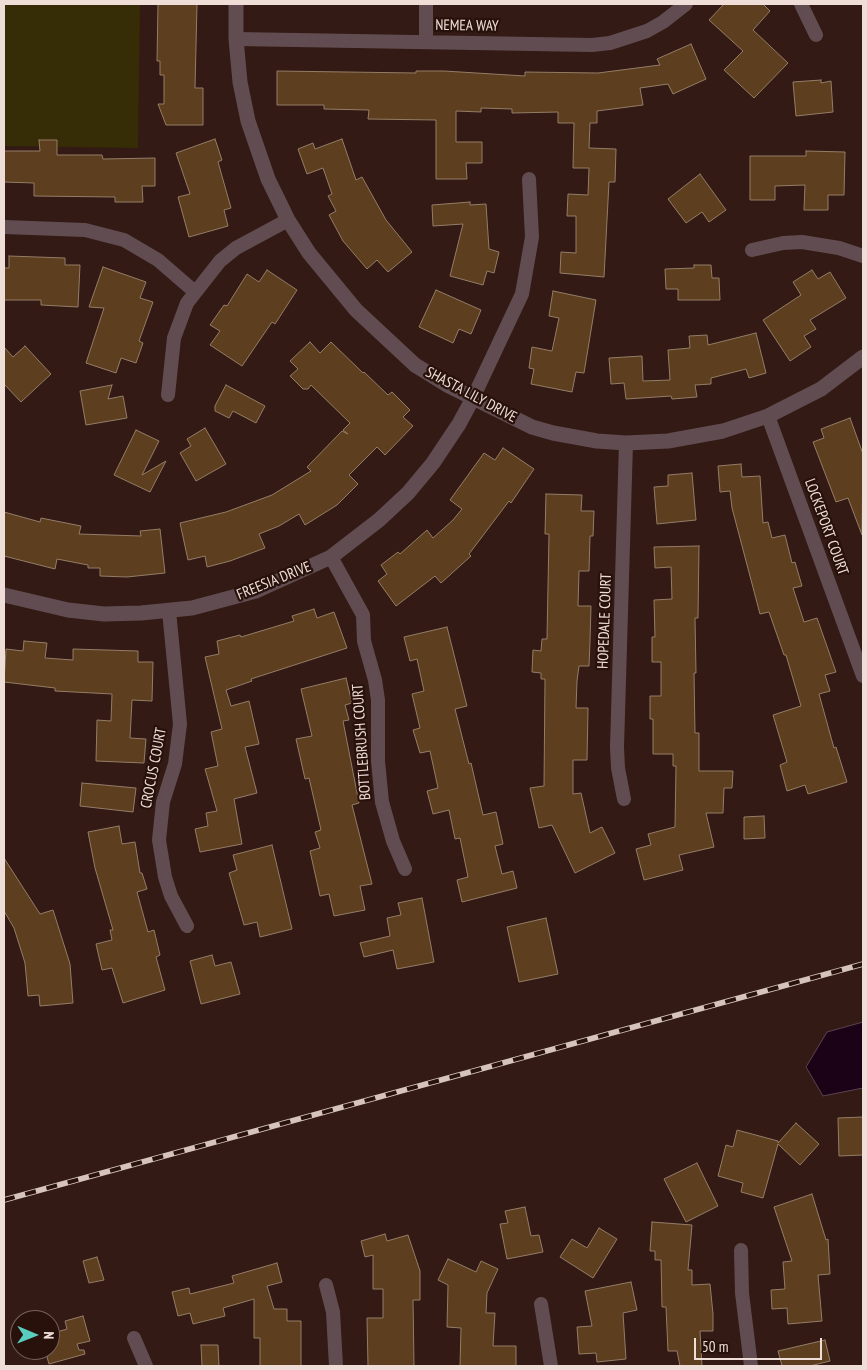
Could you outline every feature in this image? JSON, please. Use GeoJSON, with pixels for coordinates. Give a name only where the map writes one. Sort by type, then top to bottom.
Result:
{"type":"FeatureCollection","features":[{"type":"Feature","properties":{"kind":"street","name":"SHASTA LILY DRIVE"},"geometry":{"type":"LineString","coordinates":[[236,4],[236,39],[240,82],[254,141],[288,220],[332,282],[382,336],[415,365],[473,398],[532,426],[553,433],[590,440],[626,443],[668,441],[705,435],[768,416],[821,389],[863,358]]}},
{"type":"Feature","properties":{"kind":"street"},"geometry":{"type":"LineString","coordinates":[[426,4],[426,41]]}},
{"type":"Feature","properties":{"kind":"street","name":"NEMEA WAY"},"geometry":{"type":"LineString","coordinates":[[236,39],[592,45],[610,42],[647,30],[663,22],[686,4]]}},
{"type":"Feature","properties":{"kind":"street"},"geometry":{"type":"LineString","coordinates":[[801,4],[816,35]]}},
{"type":"Feature","properties":{"kind":"street"},"geometry":{"type":"LineString","coordinates":[[473,398],[515,313],[524,285],[532,237],[529,179]]}},
{"type":"Feature","properties":{"kind":"street"},"geometry":{"type":"LineString","coordinates":[[168,395],[174,338],[179,320],[195,292],[220,261],[236,248],[288,220]]}},
{"type":"Feature","properties":{"kind":"street"},"geometry":{"type":"LineString","coordinates":[[4,227],[78,229],[114,237],[142,249],[158,260],[195,292]]}},
{"type":"Feature","properties":{"kind":"street"},"geometry":{"type":"LineString","coordinates":[[752,250],[802,242],[839,248],[863,256]]}},
{"type":"Feature","properties":{"kind":"street","name":"FREESIA DRIVE"},"geometry":{"type":"LineString","coordinates":[[4,595],[44,605],[95,613],[169,611],[218,603],[256,591],[331,557],[379,520],[408,493],[438,455],[459,424],[473,398]]}},
{"type":"Feature","properties":{"kind":"street","name":"LOCKEPORT COURT"},"geometry":{"type":"LineString","coordinates":[[768,416],[863,676]]}},
{"type":"Feature","properties":{"kind":"street","name":"HOPEDALE COURT"},"geometry":{"type":"LineString","coordinates":[[624,799],[618,768],[618,747],[626,443]]}},
{"type":"Feature","properties":{"kind":"street","name":"BOTTLEBRUSH COURT"},"geometry":{"type":"LineString","coordinates":[[331,557],[363,615],[364,641],[375,680],[378,700],[378,761],[382,802],[392,841],[405,869]]}},
{"type":"Feature","properties":{"kind":"street","name":"CROCUS COURT"},"geometry":{"type":"LineString","coordinates":[[169,611],[180,724],[175,764],[163,802],[159,840],[165,877],[171,896],[187,926]]}},
{"type":"Feature","properties":{"kind":"street"},"geometry":{"type":"LineString","coordinates":[[742,1250],[742,1293],[751,1366]]}},
{"type":"Feature","properties":{"kind":"street"},"geometry":{"type":"LineString","coordinates":[[326,1285],[333,1312],[336,1366]]}},
{"type":"Feature","properties":{"kind":"street"},"geometry":{"type":"LineString","coordinates":[[541,1304],[551,1366]]}},
{"type":"Feature","properties":{"kind":"street"},"geometry":{"type":"LineString","coordinates":[[134,1338],[146,1366]]}},
{"type":"Feature","properties":{"kind":"shaded area"},"geometry":{"type":"Polygon","coordinates":[[[4,4],[140,4],[138,148],[4,146],[4,4]]]}},
{"type":"Feature","properties":{"kind":"shaded area"},"geometry":{"type":"Polygon","coordinates":[[[863,1022],[863,1088],[823,1096],[806,1067],[827,1032],[863,1022]]]}},
{"type":"Feature","properties":{"kind":"building"},"geometry":{"type":"Polygon","coordinates":[[[158,4],[197,4],[195,88],[203,88],[203,125],[166,125],[158,104],[164,104],[164,75],[160,75],[160,61],[157,61],[158,4]]]}},
{"type":"Feature","properties":{"kind":"building"},"geometry":{"type":"Polygon","coordinates":[[[724,4],[763,4],[770,11],[753,30],[788,63],[754,98],[724,70],[743,51],[709,20],[724,4]]]}},
{"type":"Feature","properties":{"kind":"building"},"geometry":{"type":"Polygon","coordinates":[[[691,44],[706,79],[673,94],[668,84],[640,88],[643,105],[597,111],[597,123],[590,123],[589,148],[616,149],[615,182],[609,182],[604,277],[560,273],[561,252],[576,253],[576,216],[567,216],[568,194],[588,195],[589,168],[573,168],[574,123],[558,123],[558,112],[512,113],[512,109],[481,108],[481,112],[456,111],[456,142],[482,142],[482,163],[466,163],[467,179],[436,179],[436,120],[368,119],[369,110],[324,109],[324,105],[277,105],[277,71],[416,73],[416,71],[444,71],[525,76],[525,72],[598,73],[660,65],[657,59],[691,44]]]}},
{"type":"Feature","properties":{"kind":"building"},"geometry":{"type":"Polygon","coordinates":[[[821,80],[821,83],[831,81],[833,112],[796,116],[793,82],[821,80]]]}},
{"type":"Feature","properties":{"kind":"building"},"geometry":{"type":"Polygon","coordinates":[[[215,139],[222,160],[218,162],[231,208],[224,210],[228,226],[189,237],[178,197],[190,194],[176,153],[215,139]]]}},
{"type":"Feature","properties":{"kind":"building"},"geometry":{"type":"Polygon","coordinates":[[[342,139],[356,180],[362,177],[386,220],[412,252],[388,272],[377,260],[367,269],[343,241],[329,215],[336,211],[328,196],[332,194],[323,168],[307,174],[298,149],[313,143],[315,149],[342,139]]]}},
{"type":"Feature","properties":{"kind":"building"},"geometry":{"type":"Polygon","coordinates":[[[39,140],[57,140],[57,155],[102,155],[103,159],[155,158],[155,186],[142,186],[143,202],[115,202],[115,197],[34,196],[34,183],[4,182],[4,151],[40,151],[39,140]]]}},
{"type":"Feature","properties":{"kind":"building"},"geometry":{"type":"Polygon","coordinates":[[[806,151],[845,152],[844,195],[828,195],[828,210],[804,210],[805,185],[775,186],[775,200],[750,200],[750,156],[806,156],[806,151]]]}},
{"type":"Feature","properties":{"kind":"building"},"geometry":{"type":"Polygon","coordinates":[[[700,174],[726,210],[709,222],[702,212],[686,223],[668,199],[700,174]]]}},
{"type":"Feature","properties":{"kind":"building"},"geometry":{"type":"Polygon","coordinates":[[[470,202],[470,205],[486,204],[489,249],[499,252],[494,273],[487,271],[483,285],[450,276],[463,224],[433,226],[432,205],[470,202]]]}},
{"type":"Feature","properties":{"kind":"building"},"geometry":{"type":"Polygon","coordinates":[[[9,256],[65,258],[65,265],[80,265],[78,307],[41,305],[41,300],[4,300],[4,268],[9,268],[9,256]]]}},
{"type":"Feature","properties":{"kind":"building"},"geometry":{"type":"Polygon","coordinates":[[[694,265],[711,265],[712,278],[719,278],[720,300],[678,300],[678,289],[666,289],[665,269],[694,268],[694,265]]]}},
{"type":"Feature","properties":{"kind":"building"},"geometry":{"type":"Polygon","coordinates":[[[103,267],[146,282],[140,298],[153,302],[139,341],[143,343],[136,363],[121,358],[116,373],[86,363],[104,308],[89,307],[103,267]]]}},
{"type":"Feature","properties":{"kind":"building"},"geometry":{"type":"Polygon","coordinates":[[[267,270],[297,290],[275,324],[272,322],[242,366],[210,345],[220,331],[210,325],[224,305],[227,306],[247,274],[259,282],[267,270]]]}},
{"type":"Feature","properties":{"kind":"building"},"geometry":{"type":"Polygon","coordinates":[[[812,270],[818,279],[830,272],[846,298],[810,320],[816,329],[804,336],[811,347],[790,361],[763,320],[801,295],[793,282],[812,270]]]}},
{"type":"Feature","properties":{"kind":"building"},"geometry":{"type":"Polygon","coordinates":[[[436,290],[481,310],[471,334],[459,329],[453,343],[419,327],[436,290]]]}},
{"type":"Feature","properties":{"kind":"building"},"geometry":{"type":"Polygon","coordinates":[[[553,291],[596,300],[584,373],[576,372],[572,392],[531,384],[534,369],[529,368],[532,347],[552,351],[559,318],[549,316],[553,291]]]}},
{"type":"Feature","properties":{"kind":"building"},"geometry":{"type":"Polygon","coordinates":[[[756,333],[766,373],[749,378],[746,369],[711,378],[711,384],[695,385],[697,397],[672,399],[671,396],[626,399],[624,383],[611,384],[609,358],[642,356],[643,381],[670,380],[668,350],[690,348],[689,336],[707,335],[708,345],[756,333]]]}},
{"type":"Feature","properties":{"kind":"building"},"geometry":{"type":"Polygon","coordinates":[[[310,342],[320,353],[331,342],[388,395],[392,392],[410,410],[403,417],[413,426],[385,455],[377,447],[349,475],[358,484],[337,505],[305,525],[299,514],[279,526],[259,534],[265,548],[230,561],[207,567],[205,556],[188,560],[180,523],[226,512],[272,495],[311,471],[307,467],[342,431],[348,434],[343,430],[350,423],[311,385],[308,389],[303,389],[290,376],[298,369],[290,361],[310,342]]]}},
{"type":"Feature","properties":{"kind":"building"},"geometry":{"type":"Polygon","coordinates":[[[25,346],[51,374],[21,402],[4,384],[4,347],[13,357],[25,346]]]}},
{"type":"Feature","properties":{"kind":"building"},"geometry":{"type":"Polygon","coordinates":[[[112,385],[108,399],[123,396],[127,418],[86,425],[80,391],[112,385]]]}},
{"type":"Feature","properties":{"kind":"building"},"geometry":{"type":"Polygon","coordinates":[[[226,385],[265,406],[256,423],[233,411],[229,418],[215,411],[215,406],[226,385]]]}},
{"type":"Feature","properties":{"kind":"building"},"geometry":{"type":"Polygon","coordinates":[[[850,418],[863,454],[862,535],[848,498],[836,502],[813,442],[824,438],[821,429],[850,418]]]}},
{"type":"Feature","properties":{"kind":"building"},"geometry":{"type":"Polygon","coordinates":[[[205,428],[226,464],[196,481],[180,453],[191,446],[187,439],[205,428]]]}},
{"type":"Feature","properties":{"kind":"building"},"geometry":{"type":"Polygon","coordinates":[[[136,430],[159,441],[142,475],[166,461],[150,492],[114,475],[136,430]]]}},
{"type":"Feature","properties":{"kind":"building"},"geometry":{"type":"Polygon","coordinates":[[[503,448],[534,469],[511,503],[509,501],[469,554],[471,556],[441,583],[435,576],[396,606],[378,581],[387,574],[381,565],[398,552],[400,554],[427,530],[433,538],[453,520],[462,509],[450,500],[484,453],[495,460],[503,448]]]}},
{"type":"Feature","properties":{"kind":"building"},"geometry":{"type":"Polygon","coordinates":[[[741,464],[742,477],[760,476],[763,523],[768,522],[772,538],[785,535],[792,563],[795,562],[802,586],[793,588],[804,622],[817,618],[836,672],[825,675],[830,691],[819,694],[834,748],[836,747],[847,782],[808,794],[805,785],[787,791],[780,765],[787,762],[773,715],[801,706],[786,655],[784,655],[769,612],[760,614],[732,508],[730,491],[720,492],[718,466],[741,464]]]}},
{"type":"Feature","properties":{"kind":"building"},"geometry":{"type":"Polygon","coordinates":[[[692,473],[696,520],[657,524],[654,487],[668,486],[668,475],[692,473]]]}},
{"type":"Feature","properties":{"kind":"building"},"geometry":{"type":"Polygon","coordinates":[[[546,494],[582,495],[581,511],[594,511],[593,536],[590,536],[589,571],[579,571],[578,606],[591,606],[589,666],[579,666],[576,708],[588,708],[587,760],[573,760],[573,794],[581,793],[590,833],[602,827],[615,853],[575,873],[552,825],[539,828],[530,788],[544,786],[545,679],[541,679],[541,673],[532,672],[533,650],[541,651],[542,639],[547,639],[549,534],[545,534],[546,494]]]}},
{"type":"Feature","properties":{"kind":"building"},"geometry":{"type":"Polygon","coordinates":[[[4,512],[40,522],[41,518],[81,526],[79,534],[141,536],[140,531],[160,529],[165,573],[127,577],[100,576],[100,568],[88,568],[88,565],[57,559],[55,569],[4,556],[4,512]]]}},
{"type":"Feature","properties":{"kind":"building"},"geometry":{"type":"Polygon","coordinates":[[[699,546],[698,618],[695,618],[696,673],[694,673],[695,733],[699,733],[699,771],[733,771],[732,788],[724,788],[723,813],[706,813],[714,847],[679,855],[683,870],[644,880],[636,849],[651,845],[648,834],[675,827],[676,766],[673,766],[673,754],[653,754],[653,719],[650,719],[650,696],[661,696],[661,662],[652,662],[652,637],[655,637],[654,600],[672,599],[671,567],[655,568],[654,547],[699,546]]]}},
{"type":"Feature","properties":{"kind":"building"},"geometry":{"type":"Polygon","coordinates":[[[314,609],[317,618],[334,612],[347,648],[251,679],[252,681],[226,690],[231,706],[249,701],[259,744],[245,747],[257,793],[234,799],[242,844],[200,852],[195,829],[208,826],[206,813],[217,811],[205,769],[218,766],[211,732],[222,729],[205,657],[219,654],[217,641],[240,635],[241,637],[294,621],[292,616],[314,609]]]}},
{"type":"Feature","properties":{"kind":"building"},"geometry":{"type":"Polygon","coordinates":[[[447,627],[467,706],[455,709],[469,764],[471,763],[483,815],[496,812],[503,844],[495,846],[502,874],[513,871],[517,888],[462,902],[457,880],[468,877],[460,838],[455,839],[449,810],[433,814],[427,791],[438,788],[430,751],[420,753],[413,730],[420,728],[412,694],[424,691],[417,659],[410,661],[404,637],[447,627]]]}},
{"type":"Feature","properties":{"kind":"building"},"geometry":{"type":"Polygon","coordinates":[[[24,641],[47,643],[45,658],[73,660],[73,649],[138,651],[138,662],[153,662],[152,701],[132,700],[130,738],[146,739],[144,763],[96,761],[97,720],[111,721],[112,694],[55,691],[55,688],[4,682],[6,649],[23,651],[24,641]]]}},
{"type":"Feature","properties":{"kind":"building"},"geometry":{"type":"Polygon","coordinates":[[[346,678],[352,703],[345,705],[349,720],[343,721],[359,803],[352,805],[372,884],[360,886],[365,910],[334,916],[329,894],[320,896],[310,851],[320,848],[315,832],[321,830],[309,778],[305,779],[296,739],[312,736],[301,689],[346,678]]]}},
{"type":"Feature","properties":{"kind":"building"},"geometry":{"type":"Polygon","coordinates":[[[82,783],[136,788],[133,812],[80,806],[82,783]]]}},
{"type":"Feature","properties":{"kind":"building"},"geometry":{"type":"Polygon","coordinates":[[[764,816],[765,838],[744,839],[744,817],[764,816]]]}},
{"type":"Feature","properties":{"kind":"building"},"geometry":{"type":"Polygon","coordinates":[[[119,826],[122,844],[135,842],[140,873],[142,873],[147,889],[137,892],[148,932],[154,930],[160,955],[156,957],[165,990],[123,1003],[112,968],[102,970],[96,944],[112,940],[110,930],[113,930],[95,868],[88,832],[119,826]]]}},
{"type":"Feature","properties":{"kind":"building"},"geometry":{"type":"Polygon","coordinates":[[[272,845],[292,929],[260,937],[257,922],[244,925],[229,873],[237,870],[233,855],[272,845]]]}},
{"type":"Feature","properties":{"kind":"building"},"geometry":{"type":"Polygon","coordinates":[[[4,858],[40,914],[53,910],[70,964],[73,1003],[40,1006],[39,995],[28,996],[25,963],[14,928],[4,911],[4,858]]]}},
{"type":"Feature","properties":{"kind":"building"},"geometry":{"type":"Polygon","coordinates":[[[422,898],[434,962],[397,969],[393,950],[364,957],[360,943],[390,936],[387,918],[401,915],[398,903],[422,898]]]}},
{"type":"Feature","properties":{"kind":"building"},"geometry":{"type":"Polygon","coordinates":[[[546,918],[558,974],[519,982],[507,927],[546,918]]]}},
{"type":"Feature","properties":{"kind":"building"},"geometry":{"type":"Polygon","coordinates":[[[212,955],[215,966],[231,962],[240,994],[201,1004],[190,961],[212,955]]]}},
{"type":"Feature","properties":{"kind":"building"},"geometry":{"type":"Polygon","coordinates":[[[863,1117],[863,1155],[839,1156],[838,1118],[863,1117]]]}},
{"type":"Feature","properties":{"kind":"building"},"geometry":{"type":"Polygon","coordinates":[[[796,1123],[819,1144],[800,1165],[778,1144],[763,1198],[741,1192],[743,1183],[718,1176],[726,1145],[733,1147],[737,1130],[778,1141],[778,1143],[796,1123]]]}},
{"type":"Feature","properties":{"kind":"building"},"geometry":{"type":"Polygon","coordinates":[[[697,1163],[718,1206],[686,1222],[664,1179],[697,1163]]]}},
{"type":"Feature","properties":{"kind":"building"},"geometry":{"type":"Polygon","coordinates":[[[812,1194],[826,1240],[828,1239],[830,1274],[818,1275],[822,1321],[788,1324],[787,1308],[772,1309],[771,1290],[785,1289],[783,1262],[792,1261],[774,1207],[812,1194]]]}},
{"type":"Feature","properties":{"kind":"building"},"geometry":{"type":"Polygon","coordinates":[[[525,1207],[531,1236],[539,1235],[543,1252],[507,1259],[500,1224],[508,1223],[505,1211],[525,1207]]]}},
{"type":"Feature","properties":{"kind":"building"},"geometry":{"type":"Polygon","coordinates":[[[652,1222],[692,1225],[688,1270],[692,1270],[692,1285],[710,1284],[713,1314],[713,1331],[700,1331],[702,1366],[680,1366],[677,1351],[668,1351],[666,1307],[662,1307],[661,1260],[655,1260],[655,1251],[650,1251],[652,1222]]]}},
{"type":"Feature","properties":{"kind":"building"},"geometry":{"type":"Polygon","coordinates":[[[599,1228],[617,1239],[593,1278],[560,1257],[572,1239],[587,1248],[599,1228]]]}},
{"type":"Feature","properties":{"kind":"building"},"geometry":{"type":"Polygon","coordinates":[[[385,1234],[387,1241],[408,1235],[420,1271],[420,1300],[413,1300],[414,1366],[368,1366],[367,1318],[383,1318],[383,1289],[373,1289],[373,1255],[365,1257],[361,1241],[385,1234]]]}},
{"type":"Feature","properties":{"kind":"building"},"geometry":{"type":"Polygon","coordinates":[[[97,1257],[104,1280],[89,1283],[83,1261],[97,1257]]]}},
{"type":"Feature","properties":{"kind":"building"},"geometry":{"type":"Polygon","coordinates":[[[448,1259],[476,1272],[481,1261],[498,1269],[487,1293],[486,1313],[495,1313],[493,1346],[516,1346],[516,1366],[460,1366],[461,1328],[447,1327],[448,1285],[438,1280],[448,1259]]]}},
{"type":"Feature","properties":{"kind":"building"},"geometry":{"type":"Polygon","coordinates":[[[277,1263],[282,1282],[267,1286],[274,1309],[287,1309],[287,1321],[301,1321],[301,1366],[260,1366],[260,1338],[254,1338],[254,1299],[223,1308],[225,1316],[193,1324],[190,1313],[178,1316],[172,1292],[189,1288],[190,1294],[234,1283],[232,1276],[277,1263]]]}},
{"type":"Feature","properties":{"kind":"building"},"geometry":{"type":"Polygon","coordinates":[[[631,1282],[637,1310],[623,1313],[626,1359],[597,1362],[596,1353],[579,1354],[577,1327],[592,1326],[585,1291],[631,1282]]]}},
{"type":"Feature","properties":{"kind":"building"},"geometry":{"type":"Polygon","coordinates":[[[83,1316],[90,1341],[77,1344],[79,1350],[84,1350],[85,1354],[49,1364],[48,1360],[60,1360],[60,1331],[67,1329],[65,1321],[83,1316]]]}},
{"type":"Feature","properties":{"kind":"building"},"geometry":{"type":"Polygon","coordinates":[[[825,1340],[830,1361],[810,1366],[782,1366],[778,1351],[825,1340]]]}},
{"type":"Feature","properties":{"kind":"building"},"geometry":{"type":"Polygon","coordinates":[[[201,1345],[218,1345],[219,1366],[202,1366],[201,1345]]]}},
{"type":"Feature","properties":{"kind":"railway"},"geometry":{"type":"LineString","coordinates":[[4,1200],[863,964]]}}]}
